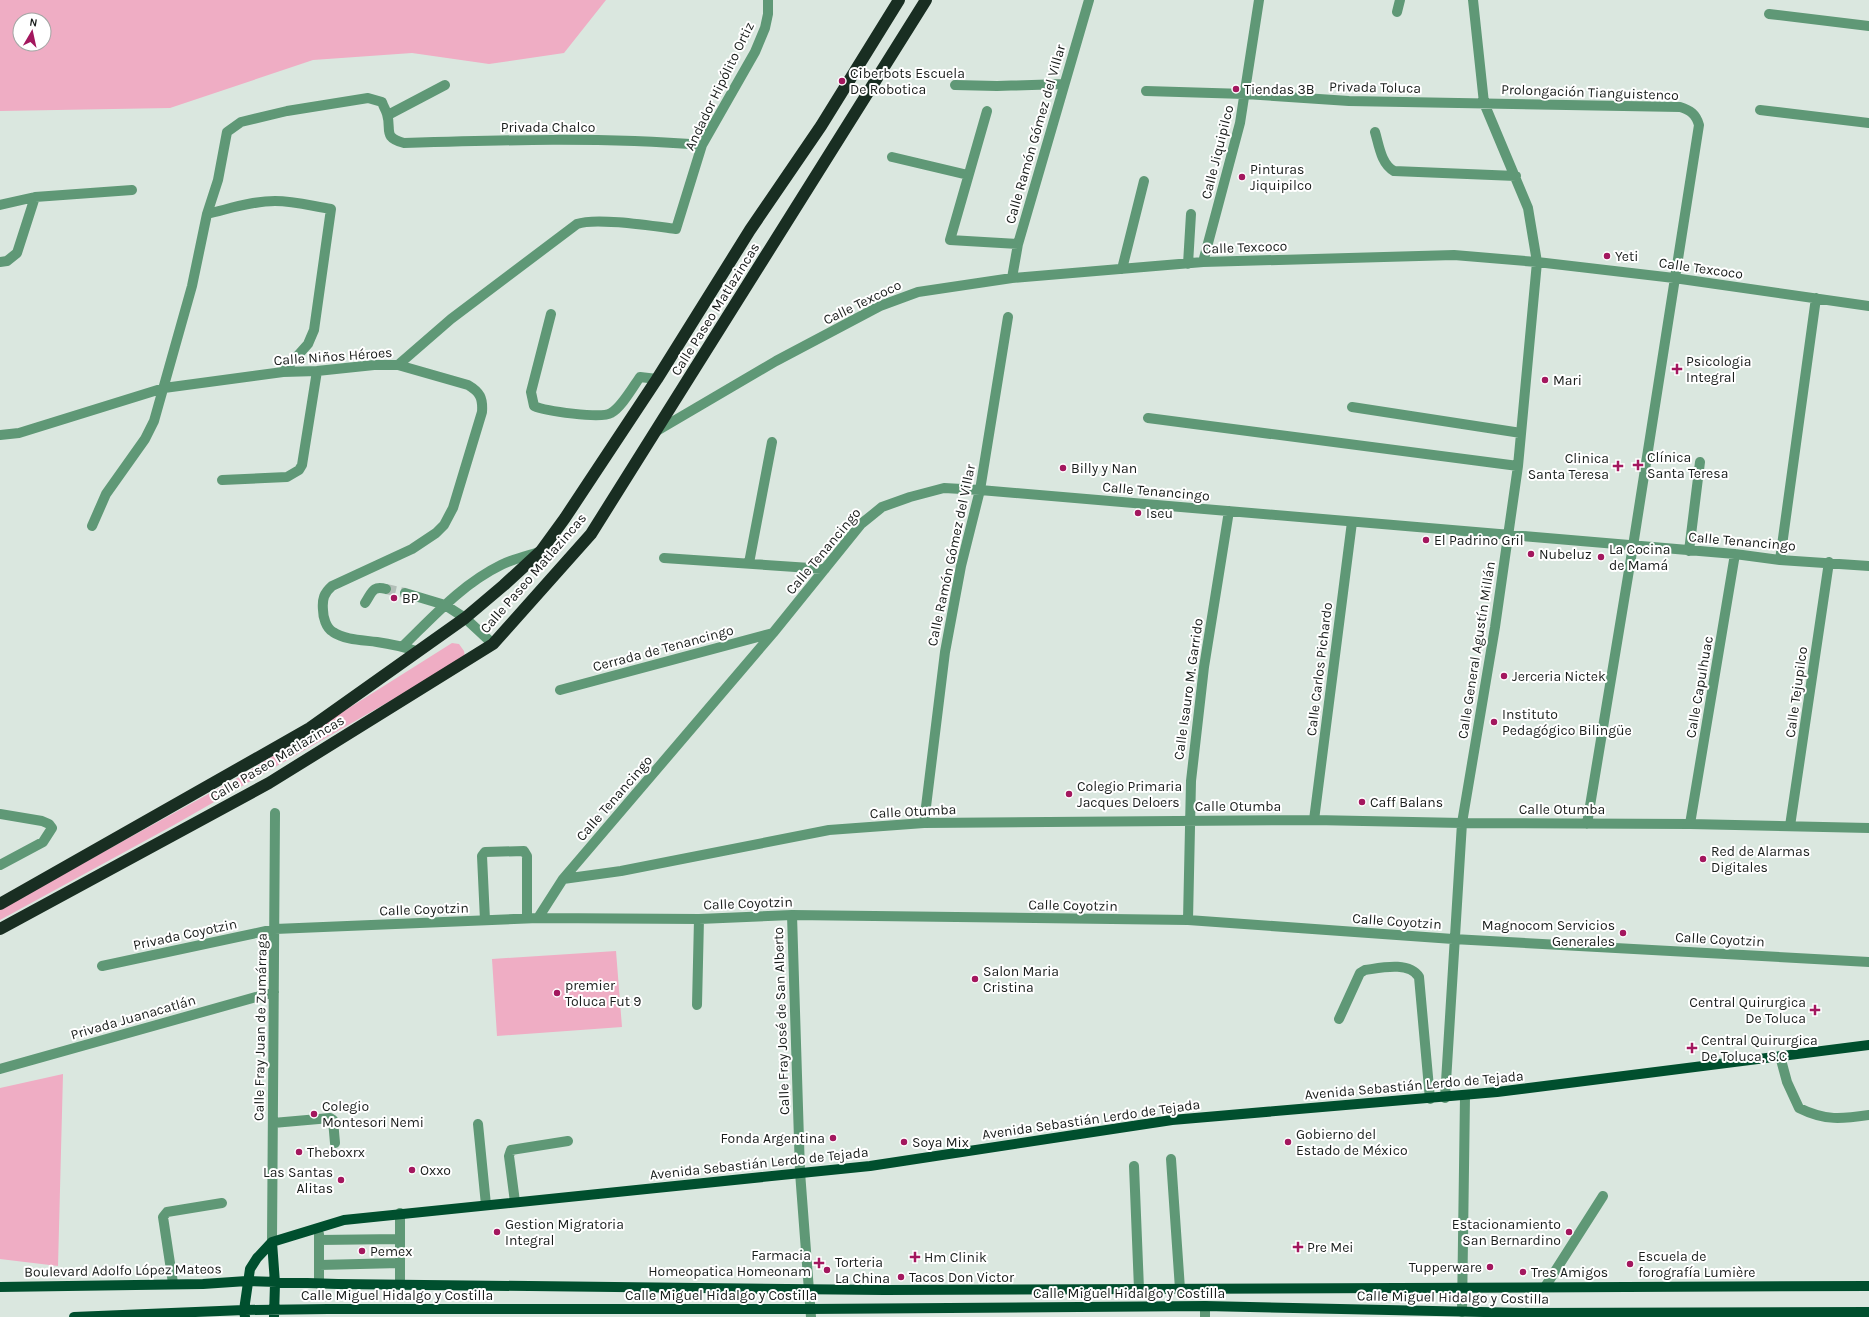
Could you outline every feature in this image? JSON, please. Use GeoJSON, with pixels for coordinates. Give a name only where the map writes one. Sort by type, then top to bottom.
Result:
{"type":"FeatureCollection","features":[{"type":"Feature","properties":{"kind":"highway","name":"Calle Paseo Matlazincas"},"geometry":{"type":"LineString","coordinates":[[0,904],[310,728],[416,651],[465,618],[541,551],[565,518],[657,379],[750,230],[821,126],[898,0]]}},
{"type":"Feature","properties":{"kind":"highway","name":"Calle Paseo Matlazincas"},"geometry":{"type":"LineString","coordinates":[[0,929],[270,783],[493,644],[591,534],[926,0]]}},
{"type":"Feature","properties":{"kind":"main road","name":"Avenida Sebastián Lerdo de Tejada"},"geometry":{"type":"LineString","coordinates":[[272,1242],[344,1220],[870,1166],[1172,1120],[1465,1096],[1869,1045]]}},
{"type":"Feature","properties":{"kind":"main road"},"geometry":{"type":"LineString","coordinates":[[74,1317],[245,1313],[247,1281],[250,1269],[272,1242]]}},
{"type":"Feature","properties":{"kind":"main road"},"geometry":{"type":"LineString","coordinates":[[272,1242],[275,1283],[274,1314]]}},
{"type":"Feature","properties":{"kind":"main road","name":"Calle Miguel Hidalgo y Costilla"},"geometry":{"type":"LineString","coordinates":[[247,1281],[319,1284],[884,1290],[1869,1286]]}},
{"type":"Feature","properties":{"kind":"main road","name":"Boulevard Adolfo López Mateos"},"geometry":{"type":"LineString","coordinates":[[0,1287],[173,1284],[247,1281]]}},
{"type":"Feature","properties":{"kind":"main road","name":"Calle Miguel Hidalgo y Costilla"},"geometry":{"type":"LineString","coordinates":[[245,1313],[274,1314],[328,1309],[810,1313],[1205,1306],[1529,1315],[1681,1315],[1869,1312]]}},
{"type":"Feature","properties":{"kind":"main road"},"geometry":{"type":"LineString","coordinates":[[310,1317],[320,1311],[328,1309]]}},
{"type":"Feature","properties":{"kind":"street","name":"Andador Hipólito Ortiz"},"geometry":{"type":"LineString","coordinates":[[398,365],[451,319],[570,228],[583,221],[633,224],[676,229],[702,145],[755,52],[765,28],[768,14],[768,0]]}},
{"type":"Feature","properties":{"kind":"street","name":"Calle Ramón Gómez del Villar"},"geometry":{"type":"LineString","coordinates":[[1012,278],[1018,244],[1063,84],[1089,0]]}},
{"type":"Feature","properties":{"kind":"street","name":"Calle Jiquipilco"},"geometry":{"type":"LineString","coordinates":[[1203,262],[1240,123],[1259,0]]}},
{"type":"Feature","properties":{"kind":"street"},"geometry":{"type":"LineString","coordinates":[[1397,12],[1400,0]]}},
{"type":"Feature","properties":{"kind":"street","name":"Calle General Agustín Millán"},"geometry":{"type":"LineString","coordinates":[[1445,1098],[1453,939],[1462,823],[1480,719],[1518,466],[1537,262],[1528,208],[1516,176],[1484,103],[1473,0]]}},
{"type":"Feature","properties":{"kind":"street"},"geometry":{"type":"LineString","coordinates":[[1769,14],[1869,26]]}},
{"type":"Feature","properties":{"kind":"street"},"geometry":{"type":"LineString","coordinates":[[92,526],[106,494],[145,439],[154,421],[192,286],[207,214],[218,180],[227,132],[241,122],[287,111],[368,98],[382,102],[388,115],[445,84]]}},
{"type":"Feature","properties":{"kind":"street"},"geometry":{"type":"LineString","coordinates":[[955,85],[996,86],[1063,84]]}},
{"type":"Feature","properties":{"kind":"street","name":"Privada Toluca"},"geometry":{"type":"LineString","coordinates":[[1146,91],[1245,94],[1349,101],[1484,103]]}},
{"type":"Feature","properties":{"kind":"street","name":"Prolongación Tianguistenco"},"geometry":{"type":"LineString","coordinates":[[1484,103],[1680,107],[1692,112],[1697,118],[1699,125],[1633,546],[1586,824]]}},
{"type":"Feature","properties":{"kind":"street"},"geometry":{"type":"LineString","coordinates":[[1760,110],[1869,123]]}},
{"type":"Feature","properties":{"kind":"street"},"geometry":{"type":"LineString","coordinates":[[987,111],[950,240],[1018,244]]}},
{"type":"Feature","properties":{"kind":"street","name":"Privada Chalco"},"geometry":{"type":"LineString","coordinates":[[388,115],[388,132],[393,140],[404,143],[493,140],[649,141],[702,145]]}},
{"type":"Feature","properties":{"kind":"street"},"geometry":{"type":"LineString","coordinates":[[1375,132],[1384,163],[1388,168],[1394,171],[1516,176]]}},
{"type":"Feature","properties":{"kind":"street"},"geometry":{"type":"LineString","coordinates":[[892,157],[968,175]]}},
{"type":"Feature","properties":{"kind":"street"},"geometry":{"type":"LineString","coordinates":[[1122,269],[1144,181]]}},
{"type":"Feature","properties":{"kind":"street"},"geometry":{"type":"LineString","coordinates":[[0,205],[35,197],[132,190]]}},
{"type":"Feature","properties":{"kind":"street"},"geometry":{"type":"LineString","coordinates":[[0,262],[7,261],[17,253],[35,197]]}},
{"type":"Feature","properties":{"kind":"street"},"geometry":{"type":"LineString","coordinates":[[207,214],[261,202],[275,201],[331,209],[314,330],[308,344],[283,372]]}},
{"type":"Feature","properties":{"kind":"street"},"geometry":{"type":"LineString","coordinates":[[1188,264],[1191,214]]}},
{"type":"Feature","properties":{"kind":"street","name":"Calle Texcoco"},"geometry":{"type":"LineString","coordinates":[[655,432],[776,361],[880,306],[918,292],[1012,278],[1203,262],[1454,255],[1537,262],[1674,278],[1869,306]]}},
{"type":"Feature","properties":{"kind":"street"},"geometry":{"type":"LineString","coordinates":[[1780,560],[1816,298]]}},
{"type":"Feature","properties":{"kind":"street"},"geometry":{"type":"LineString","coordinates":[[551,314],[531,392],[534,406],[546,410],[606,415],[617,408],[640,377],[657,379]]}},
{"type":"Feature","properties":{"kind":"street","name":"Calle Ramón Gómez del Villar"},"geometry":{"type":"LineString","coordinates":[[924,824],[945,652],[961,566],[980,490],[1008,317]]}},
{"type":"Feature","properties":{"kind":"street","name":"Calle Niños Héroes"},"geometry":{"type":"LineString","coordinates":[[0,435],[19,433],[164,388],[283,372],[317,371],[374,365],[398,365],[468,385],[478,391],[483,401],[482,412],[453,508],[444,525],[436,533],[412,549],[332,586],[326,591],[322,600],[325,622],[332,631],[344,637],[402,647],[416,651]]}},
{"type":"Feature","properties":{"kind":"street"},"geometry":{"type":"LineString","coordinates":[[222,480],[287,477],[299,470],[302,465],[317,371]]}},
{"type":"Feature","properties":{"kind":"street"},"geometry":{"type":"LineString","coordinates":[[1352,407],[1521,433]]}},
{"type":"Feature","properties":{"kind":"street"},"geometry":{"type":"LineString","coordinates":[[1148,418],[1518,466]]}},
{"type":"Feature","properties":{"kind":"street"},"geometry":{"type":"LineString","coordinates":[[749,563],[772,442]]}},
{"type":"Feature","properties":{"kind":"street"},"geometry":{"type":"LineString","coordinates":[[1689,550],[1700,462]]}},
{"type":"Feature","properties":{"kind":"street","name":"Calle Tenancingo"},"geometry":{"type":"LineString","coordinates":[[538,918],[563,879],[773,633],[861,524],[882,507],[910,497],[944,488],[1689,550],[1780,560],[1829,562],[1869,566]]}},
{"type":"Feature","properties":{"kind":"street","name":"Calle Isauro M. Garrido"},"geometry":{"type":"LineString","coordinates":[[1188,920],[1191,781],[1204,667],[1229,512]]}},
{"type":"Feature","properties":{"kind":"street","name":"Calle Carlos Pichardo"},"geometry":{"type":"LineString","coordinates":[[1314,820],[1352,522]]}},
{"type":"Feature","properties":{"kind":"street"},"geometry":{"type":"LineString","coordinates":[[402,647],[445,605],[481,576],[502,564],[541,551]]}},
{"type":"Feature","properties":{"kind":"street","name":"Calle Capulhuac"},"geometry":{"type":"LineString","coordinates":[[1690,824],[1735,554]]}},
{"type":"Feature","properties":{"kind":"street"},"geometry":{"type":"LineString","coordinates":[[664,558],[825,569]]}},
{"type":"Feature","properties":{"kind":"street","name":"Calle Tejupilco"},"geometry":{"type":"LineString","coordinates":[[1790,826],[1829,562]]}},
{"type":"Feature","properties":{"kind":"street"},"geometry":{"type":"LineString","coordinates":[[365,604],[374,589],[379,587],[386,590]]}},
{"type":"Feature","properties":{"kind":"street"},"geometry":{"type":"LineString","coordinates":[[405,593],[445,605],[465,618],[493,644]]}},
{"type":"Feature","properties":{"kind":"street","name":"Cerrada de Tenancingo"},"geometry":{"type":"LineString","coordinates":[[560,690],[773,633]]}},
{"type":"Feature","properties":{"kind":"street","name":"Calle Fray Juan de Zumárraga"},"geometry":{"type":"LineString","coordinates":[[272,1242],[275,812]]}},
{"type":"Feature","properties":{"kind":"street"},"geometry":{"type":"LineString","coordinates":[[0,814],[42,821],[49,824],[52,828],[43,842],[0,866]]}},
{"type":"Feature","properties":{"kind":"street","name":"Calle Otumba"},"geometry":{"type":"LineString","coordinates":[[563,879],[621,871],[829,830],[924,824],[1190,820],[1314,820],[1462,823],[1690,824],[1869,828]]}},
{"type":"Feature","properties":{"kind":"street"},"geometry":{"type":"LineString","coordinates":[[485,920],[482,856],[485,852],[524,851],[527,856],[527,918]]}},
{"type":"Feature","properties":{"kind":"street","name":"Calle Coyotzin"},"geometry":{"type":"LineString","coordinates":[[275,929],[527,918],[699,919],[792,915],[1188,920],[1453,939],[1869,962]]}},
{"type":"Feature","properties":{"kind":"street","name":"Calle Fray José de San Alberto"},"geometry":{"type":"LineString","coordinates":[[792,915],[800,1172],[810,1313]]}},
{"type":"Feature","properties":{"kind":"street"},"geometry":{"type":"LineString","coordinates":[[697,1005],[699,919]]}},
{"type":"Feature","properties":{"kind":"street","name":"Privada Coyotzin"},"geometry":{"type":"LineString","coordinates":[[102,966],[275,929]]}},
{"type":"Feature","properties":{"kind":"street"},"geometry":{"type":"LineString","coordinates":[[1339,1019],[1360,973],[1365,970],[1400,967],[1416,972],[1419,977],[1430,1099]]}},
{"type":"Feature","properties":{"kind":"street","name":"Privada Juanacatlán"},"geometry":{"type":"LineString","coordinates":[[0,1069],[274,992]]}},
{"type":"Feature","properties":{"kind":"street"},"geometry":{"type":"LineString","coordinates":[[1780,1056],[1787,1082],[1799,1108],[1827,1119],[1869,1115]]}},
{"type":"Feature","properties":{"kind":"street"},"geometry":{"type":"LineString","coordinates":[[1462,1312],[1465,1096]]}},
{"type":"Feature","properties":{"kind":"street"},"geometry":{"type":"LineString","coordinates":[[273,1123],[330,1118],[333,1120],[335,1143]]}},
{"type":"Feature","properties":{"kind":"street"},"geometry":{"type":"LineString","coordinates":[[478,1124],[486,1205]]}},
{"type":"Feature","properties":{"kind":"street"},"geometry":{"type":"LineString","coordinates":[[515,1202],[509,1156],[511,1150],[568,1141]]}},
{"type":"Feature","properties":{"kind":"street"},"geometry":{"type":"LineString","coordinates":[[1171,1159],[1180,1289]]}},
{"type":"Feature","properties":{"kind":"street"},"geometry":{"type":"LineString","coordinates":[[1134,1166],[1139,1289]]}},
{"type":"Feature","properties":{"kind":"street"},"geometry":{"type":"LineString","coordinates":[[1545,1287],[1603,1196]]}},
{"type":"Feature","properties":{"kind":"street"},"geometry":{"type":"LineString","coordinates":[[173,1284],[163,1217],[167,1212],[222,1203]]}},
{"type":"Feature","properties":{"kind":"street"},"geometry":{"type":"LineString","coordinates":[[400,1214],[400,1285]]}},
{"type":"Feature","properties":{"kind":"street"},"geometry":{"type":"LineString","coordinates":[[319,1228],[319,1284]]}},
{"type":"Feature","properties":{"kind":"street"},"geometry":{"type":"LineString","coordinates":[[319,1240],[400,1239]]}},
{"type":"Feature","properties":{"kind":"street"},"geometry":{"type":"LineString","coordinates":[[319,1265],[400,1263]]}},
{"type":"Feature","properties":{"kind":"street"},"geometry":{"type":"LineString","coordinates":[[1205,1306],[1205,1317]]}},
{"type":"Feature","properties":{"kind":"shaded area"},"geometry":{"type":"Polygon","coordinates":[[[0,0],[606,0],[564,53],[489,64],[412,53],[313,60],[170,108],[0,111],[0,0]]]}},
{"type":"Feature","properties":{"kind":"shaded area"},"geometry":{"type":"Polygon","coordinates":[[[452,643],[459,644],[464,651],[465,658],[174,825],[0,920],[0,909],[241,776],[452,643]]]}},
{"type":"Feature","properties":{"kind":"shaded area","name":"premier Toluca Fut 9"},"geometry":{"type":"Polygon","coordinates":[[[616,951],[622,1027],[497,1036],[492,959],[616,951]]]}},
{"type":"Feature","properties":{"kind":"shaded area"},"geometry":{"type":"Polygon","coordinates":[[[63,1074],[58,1266],[0,1259],[0,1088],[63,1074]]]}},
{"type":"Feature","properties":{"kind":"tunnel"},"geometry":{"type":"LineString","coordinates":[[386,589],[405,593]]}},
{"type":"Feature","properties":{"kind":"place","name":"Ciberbots Escuela De Robotica"},"geometry":{"type":"Point","coordinates":[842,81]}},
{"type":"Feature","properties":{"kind":"place","name":"Tiendas 3B"},"geometry":{"type":"Point","coordinates":[1236,89]}},
{"type":"Feature","properties":{"kind":"place","name":"Pinturas Jiquipilco"},"geometry":{"type":"Point","coordinates":[1242,177]}},
{"type":"Feature","properties":{"kind":"place","name":"Yeti"},"geometry":{"type":"Point","coordinates":[1607,256]}},
{"type":"Feature","properties":{"kind":"place","name":"Psicologia Integral"},"geometry":{"type":"Point","coordinates":[1677,369]}},
{"type":"Feature","properties":{"kind":"place","name":"Mari"},"geometry":{"type":"Point","coordinates":[1545,380]}},
{"type":"Feature","properties":{"kind":"place","name":"Clínica Santa Teresa"},"geometry":{"type":"Point","coordinates":[1638,465]}},
{"type":"Feature","properties":{"kind":"place","name":"Clinica Santa Teresa"},"geometry":{"type":"Point","coordinates":[1618,466]}},
{"type":"Feature","properties":{"kind":"place","name":"Billy y Nan"},"geometry":{"type":"Point","coordinates":[1063,468]}},
{"type":"Feature","properties":{"kind":"place","name":"Iseu"},"geometry":{"type":"Point","coordinates":[1138,513]}},
{"type":"Feature","properties":{"kind":"place","name":"El Padrino Gril"},"geometry":{"type":"Point","coordinates":[1426,540]}},
{"type":"Feature","properties":{"kind":"place","name":"Nubeluz"},"geometry":{"type":"Point","coordinates":[1531,554]}},
{"type":"Feature","properties":{"kind":"place","name":"La Cocina de Mamá"},"geometry":{"type":"Point","coordinates":[1601,557]}},
{"type":"Feature","properties":{"kind":"place","name":"BP"},"geometry":{"type":"Point","coordinates":[394,598]}},
{"type":"Feature","properties":{"kind":"place","name":"Jerceria Nictek"},"geometry":{"type":"Point","coordinates":[1504,676]}},
{"type":"Feature","properties":{"kind":"place","name":"Instituto Pedagógico Bilingüe"},"geometry":{"type":"Point","coordinates":[1494,722]}},
{"type":"Feature","properties":{"kind":"place","name":"Colegio Primaria Jacques Deloers"},"geometry":{"type":"Point","coordinates":[1069,794]}},
{"type":"Feature","properties":{"kind":"place","name":"Caff Balans"},"geometry":{"type":"Point","coordinates":[1362,802]}},
{"type":"Feature","properties":{"kind":"place","name":"Red de Alarmas Digitales"},"geometry":{"type":"Point","coordinates":[1703,859]}},
{"type":"Feature","properties":{"kind":"place","name":"Magnocom Servicios Generales"},"geometry":{"type":"Point","coordinates":[1623,933]}},
{"type":"Feature","properties":{"kind":"place","name":"Salon Maria Cristina"},"geometry":{"type":"Point","coordinates":[975,979]}},
{"type":"Feature","properties":{"kind":"place","name":"premier Toluca Fut 9"},"geometry":{"type":"Point","coordinates":[557,993]}},
{"type":"Feature","properties":{"kind":"place","name":"Central Quirurgica De Toluca"},"geometry":{"type":"Point","coordinates":[1815,1010]}},
{"type":"Feature","properties":{"kind":"place","name":"Central Quirurgica De Toluca, S.C"},"geometry":{"type":"Point","coordinates":[1692,1048]}},
{"type":"Feature","properties":{"kind":"place","name":"Colegio Montesori Nemi"},"geometry":{"type":"Point","coordinates":[314,1114]}},
{"type":"Feature","properties":{"kind":"place","name":"Fonda Argentina"},"geometry":{"type":"Point","coordinates":[833,1138]}},
{"type":"Feature","properties":{"kind":"place","name":"Soya Mix"},"geometry":{"type":"Point","coordinates":[904,1142]}},
{"type":"Feature","properties":{"kind":"place","name":"Gobierno del Estado de México"},"geometry":{"type":"Point","coordinates":[1288,1142]}},
{"type":"Feature","properties":{"kind":"place","name":"Theboxrx"},"geometry":{"type":"Point","coordinates":[299,1152]}},
{"type":"Feature","properties":{"kind":"place","name":"Oxxo"},"geometry":{"type":"Point","coordinates":[412,1170]}},
{"type":"Feature","properties":{"kind":"place","name":"Las Santas Alitas"},"geometry":{"type":"Point","coordinates":[341,1180]}},
{"type":"Feature","properties":{"kind":"place","name":"Gestion Migratoria Integral"},"geometry":{"type":"Point","coordinates":[497,1232]}},
{"type":"Feature","properties":{"kind":"place","name":"Estacionamiento San Bernardino"},"geometry":{"type":"Point","coordinates":[1569,1232]}},
{"type":"Feature","properties":{"kind":"place","name":"Pre Mei"},"geometry":{"type":"Point","coordinates":[1298,1247]}},
{"type":"Feature","properties":{"kind":"place","name":"Pemex"},"geometry":{"type":"Point","coordinates":[362,1251]}},
{"type":"Feature","properties":{"kind":"place","name":"Hm Clinik"},"geometry":{"type":"Point","coordinates":[915,1257]}},
{"type":"Feature","properties":{"kind":"place","name":"Farmacia Homeopatica Homeonam"},"geometry":{"type":"Point","coordinates":[819,1263]}},
{"type":"Feature","properties":{"kind":"place","name":"Escuela de forografía Lumière"},"geometry":{"type":"Point","coordinates":[1630,1264]}},
{"type":"Feature","properties":{"kind":"place","name":"Tupperware"},"geometry":{"type":"Point","coordinates":[1490,1267]}},
{"type":"Feature","properties":{"kind":"place","name":"Torteria La China"},"geometry":{"type":"Point","coordinates":[827,1270]}},
{"type":"Feature","properties":{"kind":"place","name":"Tres Amigos"},"geometry":{"type":"Point","coordinates":[1523,1272]}},
{"type":"Feature","properties":{"kind":"place","name":"Tacos Don Victor"},"geometry":{"type":"Point","coordinates":[901,1277]}}]}
